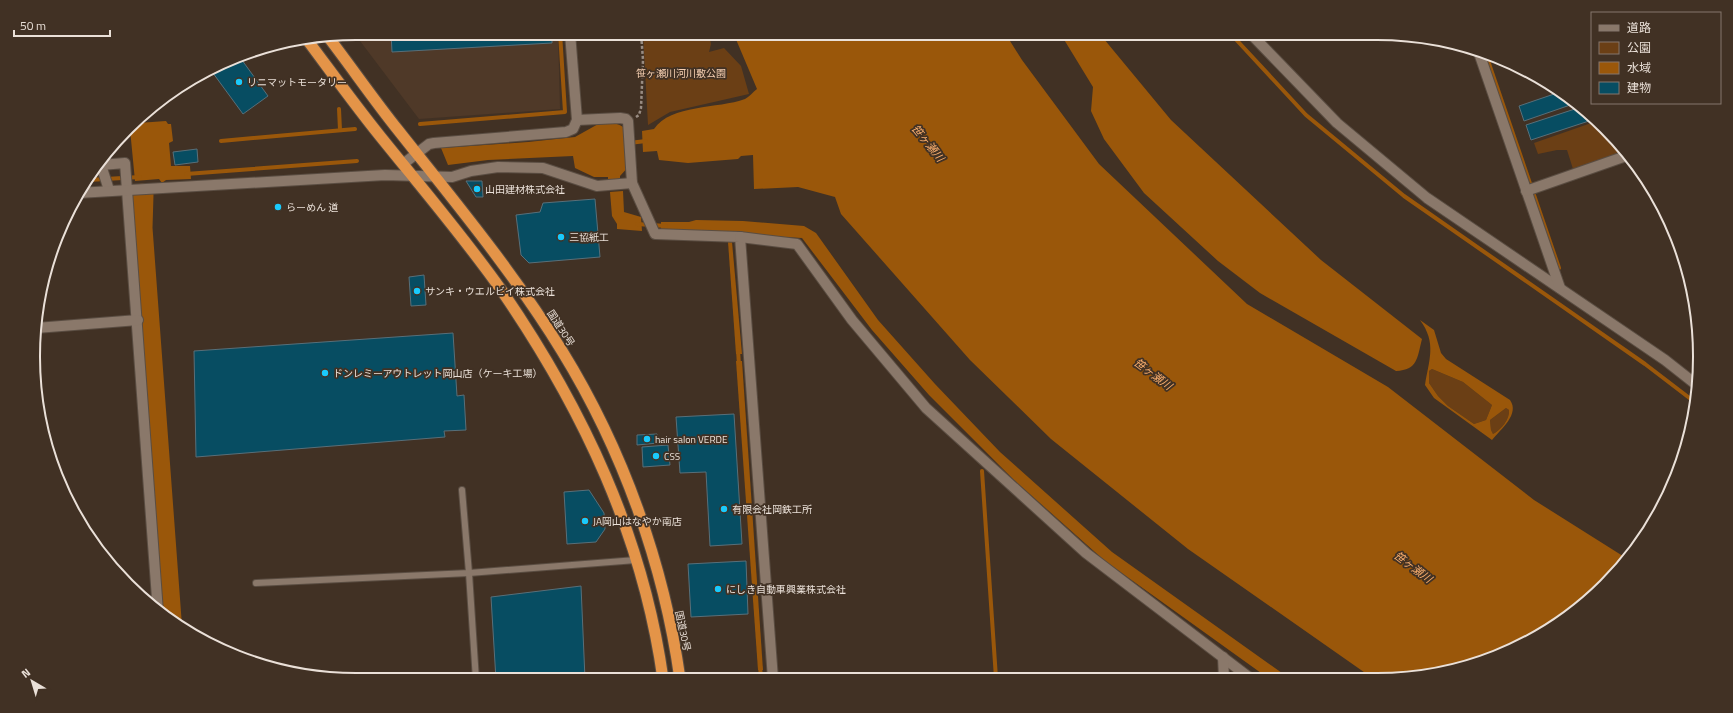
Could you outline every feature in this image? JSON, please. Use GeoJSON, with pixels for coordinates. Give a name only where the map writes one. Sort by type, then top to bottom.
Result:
{"type":"FeatureCollection","features":[{"type":"Feature","properties":{"kind":"highway","name":"国道30号"},"geometry":{"type":"LineString","coordinates":[[331,42],[513,277],[563,353],[591,404],[625,476],[643,525],[668,616],[679,673]]}},
{"type":"Feature","properties":{"kind":"highway"},"geometry":{"type":"LineString","coordinates":[[310,44],[501,290],[530,333],[576,411],[614,494],[636,560],[652,616],[662,673]]}},
{"type":"Feature","properties":{"kind":"street"},"geometry":{"type":"LineString","coordinates":[[403,164],[434,143],[566,132],[573,129],[577,120],[571,40]]}},
{"type":"Feature","properties":{"kind":"street"},"geometry":{"type":"LineString","coordinates":[[1257,40],[1337,123],[1427,198],[1665,360],[1692,381]]}},
{"type":"Feature","properties":{"kind":"street"},"geometry":{"type":"LineString","coordinates":[[1481,58],[1530,189],[1560,288]]}},
{"type":"Feature","properties":{"kind":"street"},"geometry":{"type":"LineString","coordinates":[[577,120],[626,119],[628,123],[632,155],[627,184],[650,224],[654,234],[734,237],[797,244],[852,320],[926,408],[1086,553],[1243,673]]}},
{"type":"Feature","properties":{"kind":"street"},"geometry":{"type":"LineString","coordinates":[[1530,189],[1623,158]]}},
{"type":"Feature","properties":{"kind":"street"},"geometry":{"type":"LineString","coordinates":[[103,167],[125,163],[126,167],[157,602]]}},
{"type":"Feature","properties":{"kind":"street"},"geometry":{"type":"LineString","coordinates":[[86,192],[108,188],[385,175],[452,177],[471,171],[498,167],[543,168],[588,184],[605,186],[627,184]]}},
{"type":"Feature","properties":{"kind":"street"},"geometry":{"type":"LineString","coordinates":[[102,169],[108,188]]}},
{"type":"Feature","properties":{"kind":"street"},"geometry":{"type":"LineString","coordinates":[[734,237],[772,673]]}},
{"type":"Feature","properties":{"kind":"street"},"geometry":{"type":"LineString","coordinates":[[42,328],[138,320]]}},
{"type":"Feature","properties":{"kind":"street"},"geometry":{"type":"LineString","coordinates":[[1223,657],[1224,673]]}},
{"type":"Feature","properties":{"kind":"street"},"geometry":{"type":"LineString","coordinates":[[1234,666],[1235,673]]}},
{"type":"Feature","properties":{"kind":"lane"},"geometry":{"type":"LineString","coordinates":[[462,490],[476,673]]}},
{"type":"Feature","properties":{"kind":"lane"},"geometry":{"type":"LineString","coordinates":[[256,583],[469,573],[636,560]]}},
{"type":"Feature","properties":{"kind":"path"},"geometry":{"type":"LineString","coordinates":[[628,123],[639,115],[641,108],[643,60],[642,40]]}},
{"type":"Feature","properties":{"kind":"shaded area"},"geometry":{"type":"Polygon","coordinates":[[[359,40],[558,40],[560,109],[419,119],[359,40]]]}},
{"type":"Feature","properties":{"kind":"green space","name":"笹ヶ瀬川河川敷公園"},"geometry":{"type":"Polygon","coordinates":[[[643,40],[710,40],[709,52],[724,48],[741,66],[749,94],[670,112],[648,125],[643,40]]]}},
{"type":"Feature","properties":{"kind":"green space"},"geometry":{"type":"Polygon","coordinates":[[[1590,124],[1619,154],[1573,169],[1567,150],[1557,150],[1538,154],[1534,143],[1590,124]]]}},
{"type":"Feature","properties":{"kind":"green space"},"geometry":{"type":"Polygon","coordinates":[[[1432,369],[1463,382],[1492,405],[1486,420],[1474,424],[1448,406],[1438,396],[1429,383],[1429,371],[1432,369]]]}},
{"type":"Feature","properties":{"kind":"green space"},"geometry":{"type":"Polygon","coordinates":[[[1506,408],[1509,410],[1508,417],[1502,427],[1493,434],[1490,420],[1506,408]]]}},
{"type":"Feature","properties":{"kind":"water","name":"笹ヶ瀬川"},"geometry":{"type":"Polygon","coordinates":[[[736,40],[1009,40],[1022,60],[1099,164],[1247,304],[1388,387],[1534,500],[1622,556],[1600,580],[1569,608],[1535,631],[1498,649],[1438,667],[1397,672],[1365,673],[1188,549],[1051,439],[970,360],[841,214],[835,197],[798,187],[754,189],[753,155],[741,156],[738,159],[688,163],[659,160],[657,151],[643,152],[642,131],[654,129],[662,121],[683,111],[745,99],[757,89],[736,40]]]}},
{"type":"Feature","properties":{"kind":"water"},"geometry":{"type":"Polygon","coordinates":[[[1064,40],[1105,40],[1171,120],[1321,260],[1422,339],[1413,365],[1409,368],[1396,371],[1260,293],[1218,261],[1144,193],[1104,139],[1091,111],[1093,87],[1064,40]]]}},
{"type":"Feature","properties":{"kind":"water"},"geometry":{"type":"Polygon","coordinates":[[[166,121],[168,124],[171,124],[173,141],[169,143],[171,166],[190,166],[191,179],[166,180],[162,183],[159,179],[135,181],[131,136],[144,123],[166,121]]]}},
{"type":"Feature","properties":{"kind":"water"},"geometry":{"type":"Polygon","coordinates":[[[600,123],[612,123],[625,128],[628,131],[630,165],[620,176],[620,180],[608,181],[608,177],[594,177],[575,168],[573,156],[488,160],[448,165],[441,148],[575,137],[600,123]]]}},
{"type":"Feature","properties":{"kind":"water"},"geometry":{"type":"Polygon","coordinates":[[[623,191],[624,212],[641,217],[642,231],[617,229],[617,224],[612,216],[610,192],[623,191]]]}},
{"type":"Feature","properties":{"kind":"water"},"geometry":{"type":"Polygon","coordinates":[[[696,220],[743,221],[804,226],[816,233],[878,320],[935,384],[1000,452],[1112,552],[1282,673],[1261,673],[1105,561],[1013,479],[929,395],[872,330],[802,238],[661,230],[661,222],[689,222],[696,220]]]}},
{"type":"Feature","properties":{"kind":"water"},"geometry":{"type":"Polygon","coordinates":[[[728,242],[732,242],[742,354],[736,354],[728,242]]]}},
{"type":"Feature","properties":{"kind":"water"},"geometry":{"type":"Polygon","coordinates":[[[1420,320],[1434,330],[1441,353],[1446,359],[1510,400],[1513,411],[1511,416],[1492,440],[1434,398],[1425,385],[1430,360],[1430,344],[1429,336],[1420,320]],[[1432,369],[1429,371],[1429,383],[1438,396],[1448,406],[1474,424],[1486,420],[1492,405],[1463,382],[1432,369]],[[1506,408],[1490,420],[1493,434],[1502,427],[1508,417],[1509,410],[1506,408]]]}},
{"type":"Feature","properties":{"kind":"water"},"geometry":{"type":"Polygon","coordinates":[[[736,361],[742,361],[763,670],[758,670],[736,361]]]}},
{"type":"Feature","properties":{"kind":"building"},"geometry":{"type":"Polygon","coordinates":[[[391,40],[552,40],[552,43],[392,52],[391,40]]]}},
{"type":"Feature","properties":{"kind":"building","name":"リニマットモータリー"},"geometry":{"type":"Polygon","coordinates":[[[243,61],[268,96],[243,114],[214,74],[243,61]]]}},
{"type":"Feature","properties":{"kind":"building"},"geometry":{"type":"Polygon","coordinates":[[[1554,94],[1569,105],[1524,121],[1519,106],[1554,94]]]}},
{"type":"Feature","properties":{"kind":"building"},"geometry":{"type":"Polygon","coordinates":[[[1574,109],[1588,121],[1531,140],[1526,125],[1574,109]]]}},
{"type":"Feature","properties":{"kind":"building"},"geometry":{"type":"Polygon","coordinates":[[[197,149],[198,162],[175,165],[173,152],[197,149]]]}},
{"type":"Feature","properties":{"kind":"building","name":"山田建材株式会社"},"geometry":{"type":"Polygon","coordinates":[[[466,181],[482,181],[483,197],[476,197],[466,181]]]}},
{"type":"Feature","properties":{"kind":"building"},"geometry":{"type":"Polygon","coordinates":[[[595,199],[600,257],[529,263],[521,255],[516,215],[540,212],[543,203],[595,199]]]}},
{"type":"Feature","properties":{"kind":"building","name":"サンキ・ウエルビイ株式会社"},"geometry":{"type":"Polygon","coordinates":[[[424,275],[426,305],[411,306],[409,277],[424,275]]]}},
{"type":"Feature","properties":{"kind":"building","name":"ドンレミーアウトレット岡山店（ケーキ工場）"},"geometry":{"type":"Polygon","coordinates":[[[453,333],[457,396],[464,395],[466,430],[444,431],[445,437],[196,457],[194,351],[453,333]]]}},
{"type":"Feature","properties":{"kind":"building","name":"有限会社岡鉄工所"},"geometry":{"type":"Polygon","coordinates":[[[734,414],[742,544],[710,546],[706,472],[680,473],[676,417],[734,414]]]}},
{"type":"Feature","properties":{"kind":"building","name":"hair salon VERDE"},"geometry":{"type":"Polygon","coordinates":[[[657,434],[658,443],[637,445],[637,435],[657,434]]]}},
{"type":"Feature","properties":{"kind":"building","name":"CSS"},"geometry":{"type":"Polygon","coordinates":[[[668,445],[670,465],[643,467],[642,447],[668,445]]]}},
{"type":"Feature","properties":{"kind":"building","name":"JA岡山はなやか南店"},"geometry":{"type":"Polygon","coordinates":[[[589,490],[604,513],[605,529],[596,542],[567,544],[564,492],[589,490]]]}},
{"type":"Feature","properties":{"kind":"building","name":"にしき自動車興業株式会社"},"geometry":{"type":"Polygon","coordinates":[[[746,561],[748,614],[691,617],[688,564],[746,561]]]}},
{"type":"Feature","properties":{"kind":"building"},"geometry":{"type":"Polygon","coordinates":[[[581,586],[585,673],[496,673],[491,597],[581,586]]]}},
{"type":"Feature","properties":{"kind":"waterway"},"geometry":{"type":"LineString","coordinates":[[420,124],[565,112],[560,40]]}},
{"type":"Feature","properties":{"kind":"waterway"},"geometry":{"type":"LineString","coordinates":[[1236,40],[1306,115],[1404,196],[1645,364],[1690,398]]}},
{"type":"Feature","properties":{"kind":"waterway"},"geometry":{"type":"LineString","coordinates":[[1488,60],[1559,268]]}},
{"type":"Feature","properties":{"kind":"waterway"},"geometry":{"type":"LineString","coordinates":[[339,109],[340,130]]}},
{"type":"Feature","properties":{"kind":"waterway"},"geometry":{"type":"LineString","coordinates":[[221,141],[355,129]]}},
{"type":"Feature","properties":{"kind":"waterway"},"geometry":{"type":"LineString","coordinates":[[629,143],[646,141]]}},
{"type":"Feature","properties":{"kind":"waterway"},"geometry":{"type":"LineString","coordinates":[[186,174],[357,161]]}},
{"type":"Feature","properties":{"kind":"waterway"},"geometry":{"type":"LineString","coordinates":[[94,180],[140,177]]}},
{"type":"Feature","properties":{"kind":"waterway"},"geometry":{"type":"LineString","coordinates":[[142,195],[141,228],[169,612]]}},
{"type":"Feature","properties":{"kind":"waterway"},"geometry":{"type":"LineString","coordinates":[[141,213],[150,198]]}},
{"type":"Feature","properties":{"kind":"waterway"},"geometry":{"type":"LineString","coordinates":[[637,224],[666,226]]}},
{"type":"Feature","properties":{"kind":"waterway"},"geometry":{"type":"LineString","coordinates":[[738,350],[739,365]]}},
{"type":"Feature","properties":{"kind":"waterway"},"geometry":{"type":"LineString","coordinates":[[982,471],[996,673]]}},
{"type":"Feature","properties":{"kind":"waterway"},"geometry":{"type":"LineString","coordinates":[[760,665],[761,673]]}},
{"type":"Feature","properties":{"kind":"place","name":"リニマットモータリー"},"geometry":{"type":"Point","coordinates":[239,82]}},
{"type":"Feature","properties":{"kind":"place","name":"山田建材株式会社"},"geometry":{"type":"Point","coordinates":[477,189]}},
{"type":"Feature","properties":{"kind":"place","name":"らーめん 道"},"geometry":{"type":"Point","coordinates":[278,207]}},
{"type":"Feature","properties":{"kind":"place","name":"三協紙工"},"geometry":{"type":"Point","coordinates":[561,237]}},
{"type":"Feature","properties":{"kind":"place","name":"サンキ・ウエルビイ株式会社"},"geometry":{"type":"Point","coordinates":[417,291]}},
{"type":"Feature","properties":{"kind":"place","name":"ドンレミーアウトレット岡山店（ケーキ工場）"},"geometry":{"type":"Point","coordinates":[325,373]}},
{"type":"Feature","properties":{"kind":"place","name":"hair salon VERDE"},"geometry":{"type":"Point","coordinates":[647,439]}},
{"type":"Feature","properties":{"kind":"place","name":"CSS"},"geometry":{"type":"Point","coordinates":[656,456]}},
{"type":"Feature","properties":{"kind":"place","name":"有限会社岡鉄工所"},"geometry":{"type":"Point","coordinates":[724,509]}},
{"type":"Feature","properties":{"kind":"place","name":"JA岡山はなやか南店"},"geometry":{"type":"Point","coordinates":[585,521]}},
{"type":"Feature","properties":{"kind":"place","name":"にしき自動車興業株式会社"},"geometry":{"type":"Point","coordinates":[718,589]}}]}
